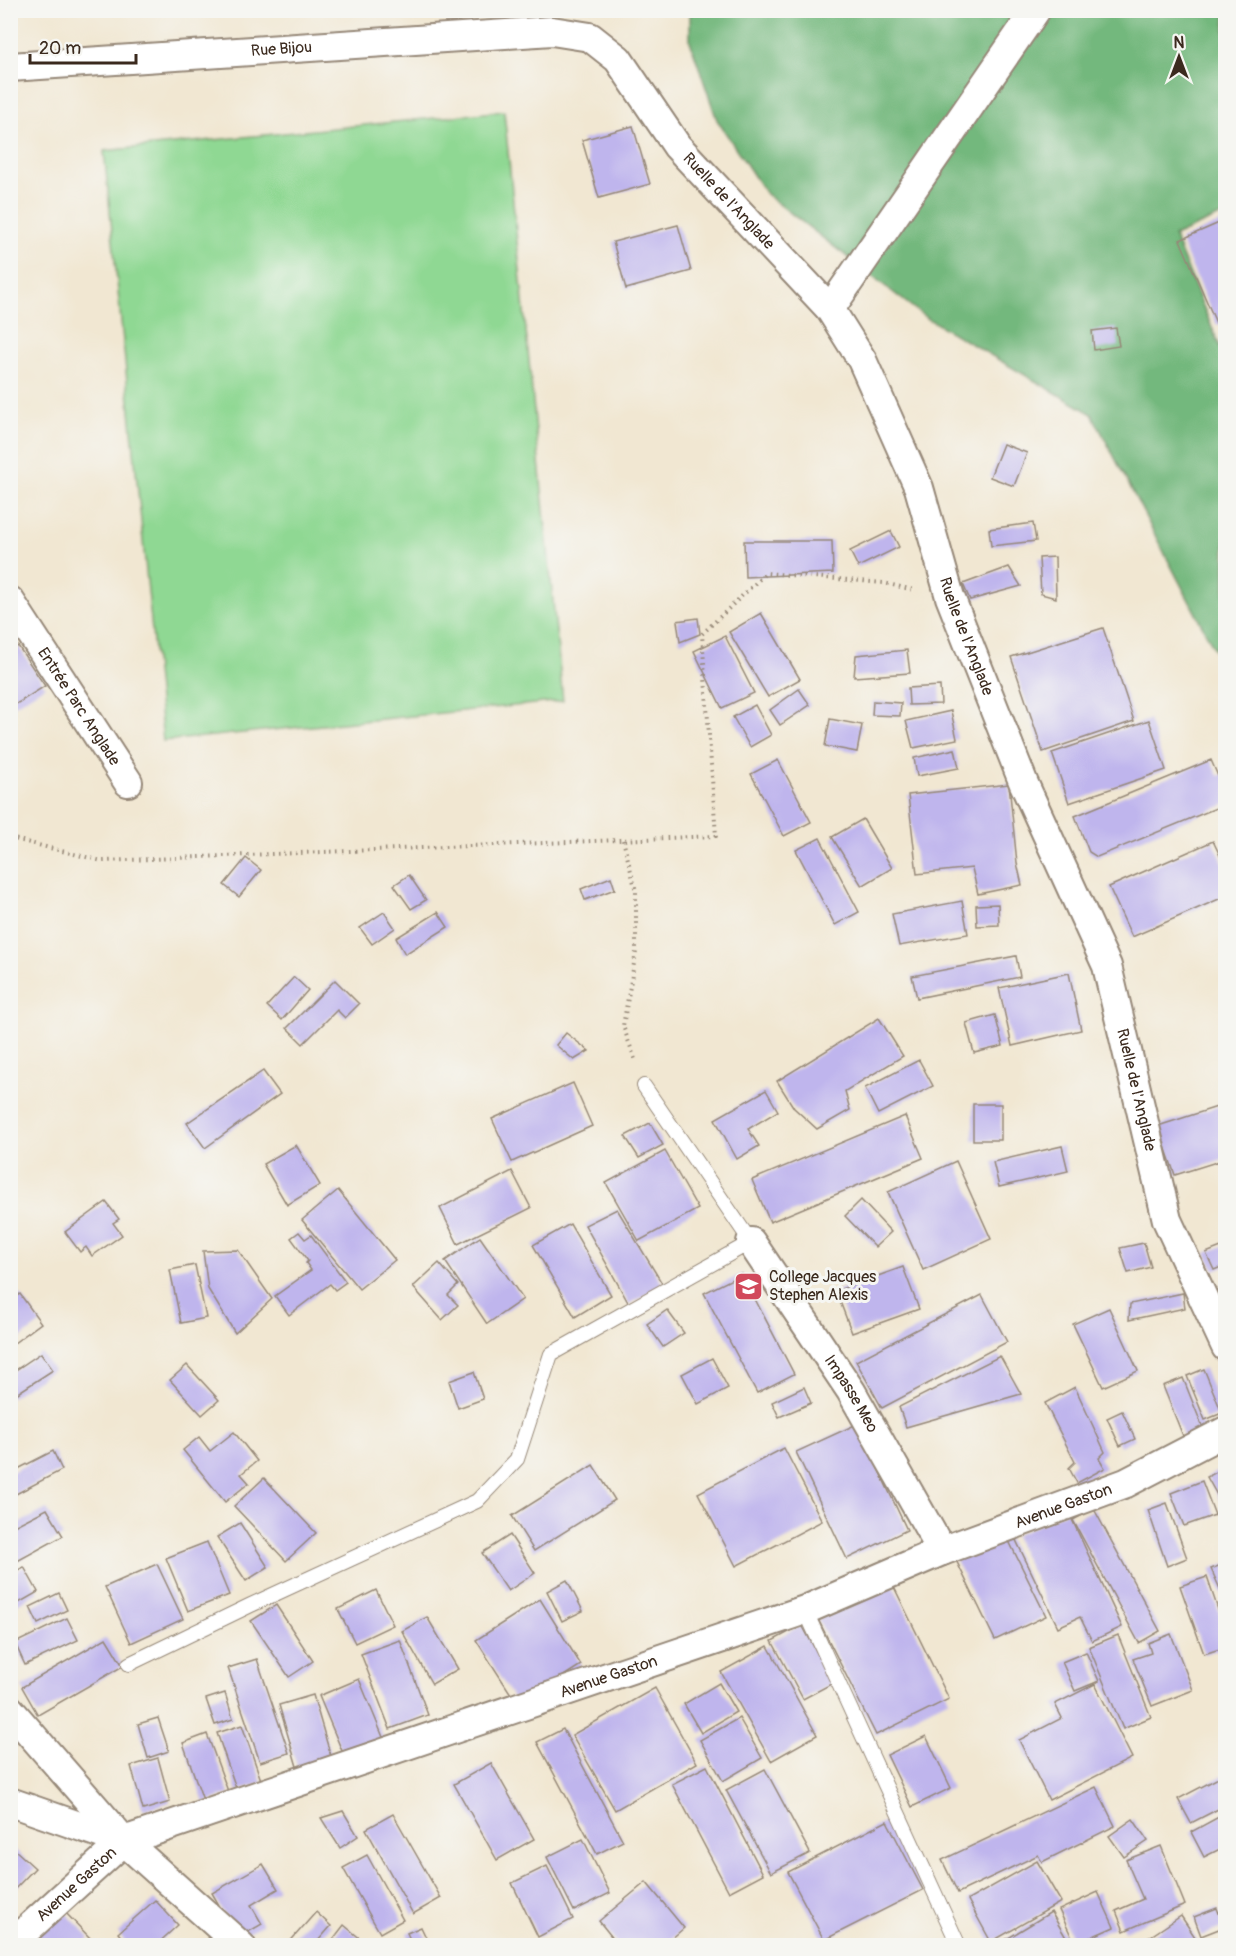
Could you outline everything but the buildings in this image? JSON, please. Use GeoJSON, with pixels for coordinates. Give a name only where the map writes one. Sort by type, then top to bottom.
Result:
{"type":"FeatureCollection","features":[{"type":"Feature","properties":{"kind":"street"},"geometry":{"type":"LineString","coordinates":[[830,309],[1036,10]]}},
{"type":"Feature","properties":{"kind":"street","name":"Ruelle de l'Anglade"},"geometry":{"type":"LineString","coordinates":[[552,31],[590,37],[618,58],[677,146],[830,309],[862,360],[919,488],[950,597],[1024,784],[1107,966],[1167,1220],[1226,1347]]}},
{"type":"Feature","properties":{"kind":"street","name":"Rue Bijou"},"geometry":{"type":"LineString","coordinates":[[10,67],[552,31]]}},
{"type":"Feature","properties":{"kind":"street","name":"Entrée Parc Anglade"},"geometry":{"type":"LineString","coordinates":[[10,601],[128,782]]}},
{"type":"Feature","properties":{"kind":"street","name":"Impasse Meo"},"geometry":{"type":"LineString","coordinates":[[751,1242],[851,1391],[942,1551]]}},
{"type":"Feature","properties":{"kind":"street","name":"Avenue Gaston"},"geometry":{"type":"LineString","coordinates":[[10,1945],[124,1841],[805,1610],[942,1551],[1126,1483],[1226,1431]]}},
{"type":"Feature","properties":{"kind":"street"},"geometry":{"type":"LineString","coordinates":[[10,1710],[124,1841],[241,1946]]}},
{"type":"Feature","properties":{"kind":"street"},"geometry":{"type":"LineString","coordinates":[[10,1802],[124,1841]]}},
{"type":"Feature","properties":{"kind":"lane"},"geometry":{"type":"LineString","coordinates":[[129,1664],[477,1501],[517,1460],[551,1354],[751,1242],[645,1086]]}},
{"type":"Feature","properties":{"kind":"lane"},"geometry":{"type":"LineString","coordinates":[[805,1610],[959,1946]]}},
{"type":"Feature","properties":{"kind":"path"},"geometry":{"type":"LineString","coordinates":[[10,838],[102,861],[716,836],[702,634],[766,573],[884,583],[950,597]]}},
{"type":"Feature","properties":{"kind":"path"},"geometry":{"type":"LineString","coordinates":[[623,840],[636,891],[636,952],[623,1026],[645,1086]]}},
{"type":"Feature","properties":{"kind":"green space"},"geometry":{"type":"Polygon","coordinates":[[[690,11],[1225,11],[1225,214],[1174,236],[1225,359],[1225,663],[1220,660],[1092,414],[925,317],[766,194],[717,120],[690,41],[690,11]]]}},
{"type":"Feature","properties":{"kind":"green space"},"geometry":{"type":"Polygon","coordinates":[[[504,111],[563,701],[163,741],[104,151],[504,111]]]}},
{"type":"Feature","properties":{"kind":"place","name":"College Jacques Stephen Alexis"},"geometry":{"type":"Point","coordinates":[748,1286]}}]}
